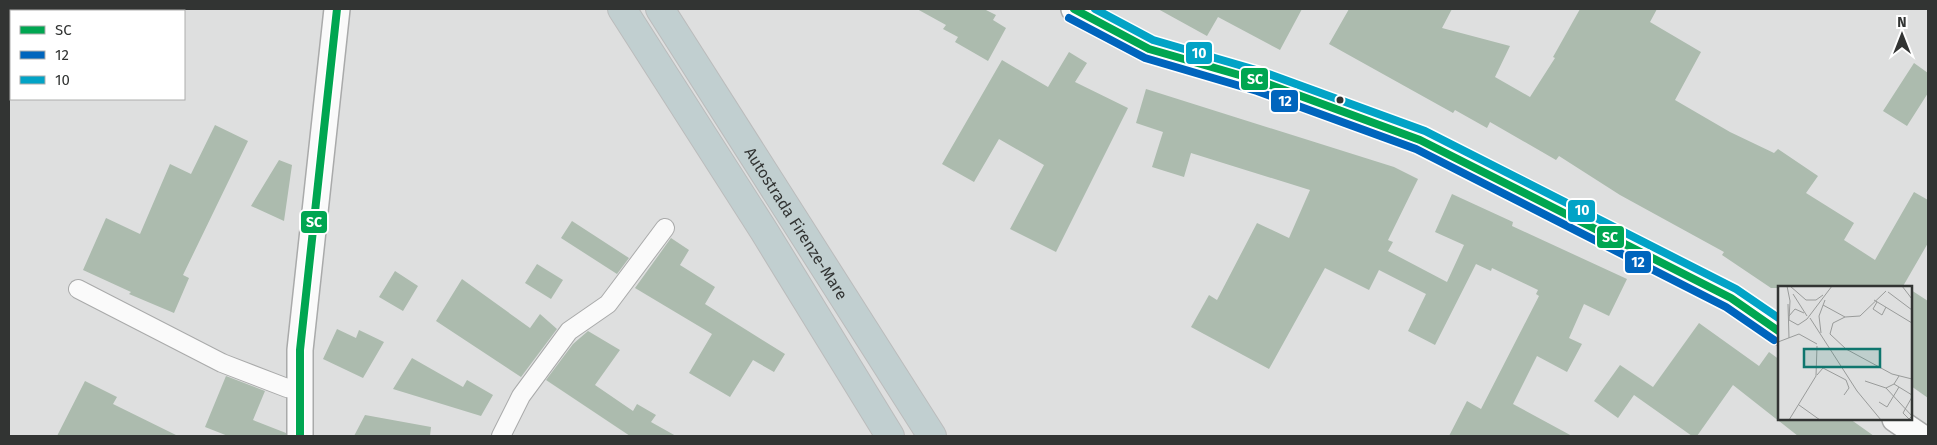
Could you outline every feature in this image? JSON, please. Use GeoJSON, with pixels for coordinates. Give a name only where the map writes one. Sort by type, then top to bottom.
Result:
{"type":"FeatureCollection","features":[{"type":"Feature","properties":{"kind":"highway","name":"Autostrada Firenze-Mare"},"geometry":{"type":"LineString","coordinates":[[622,9],[759,223],[890,436]]}},
{"type":"Feature","properties":{"kind":"highway","name":"Autostrada Firenze-Mare"},"geometry":{"type":"LineString","coordinates":[[660,9],[932,436]]}},
{"type":"Feature","properties":{"kind":"street"},"geometry":{"type":"LineString","coordinates":[[300,436],[300,350],[337,9]]}},
{"type":"Feature","properties":{"kind":"street"},"geometry":{"type":"LineString","coordinates":[[1074,9],[1149,49],[1260,81],[1420,140],[1731,298],[1778,331]]}},
{"type":"Feature","properties":{"kind":"street"},"geometry":{"type":"LineString","coordinates":[[501,436],[521,396],[569,332],[608,304],[665,228]]}},
{"type":"Feature","properties":{"kind":"street"},"geometry":{"type":"LineString","coordinates":[[78,289],[222,363],[286,388],[299,390]]}},
{"type":"Feature","properties":{"kind":"street"},"geometry":{"type":"LineString","coordinates":[[1896,420],[1920,436]]}},
{"type":"Feature","properties":{"kind":"building"},"geometry":{"type":"Polygon","coordinates":[[[917,9],[984,9],[996,15],[993,20],[1006,28],[988,61],[955,42],[958,37],[943,29],[946,25],[917,9]]]}},
{"type":"Feature","properties":{"kind":"building"},"geometry":{"type":"Polygon","coordinates":[[[1158,9],[1302,9],[1280,50],[1218,17],[1207,36],[1158,9]]]}},
{"type":"Feature","properties":{"kind":"building"},"geometry":{"type":"Polygon","coordinates":[[[1349,9],[1452,9],[1442,28],[1510,46],[1495,77],[1530,97],[1555,58],[1553,57],[1580,9],[1657,9],[1650,22],[1701,52],[1675,100],[1730,132],[1774,153],[1778,149],[1818,176],[1806,193],[1854,223],[1844,240],[1875,260],[1914,192],[1928,200],[1928,243],[1903,286],[1778,286],[1778,288],[1771,288],[1722,255],[1724,252],[1620,195],[1559,156],[1556,160],[1490,122],[1487,128],[1455,110],[1453,113],[1329,44],[1349,9]]]}},
{"type":"Feature","properties":{"kind":"building"},"geometry":{"type":"Polygon","coordinates":[[[1069,52],[1087,63],[1075,82],[1128,108],[1056,252],[1010,229],[1044,165],[999,139],[974,182],[942,164],[1002,60],[1048,87],[1069,52]]]}},
{"type":"Feature","properties":{"kind":"building"},"geometry":{"type":"Polygon","coordinates":[[[1914,63],[1928,73],[1928,93],[1907,126],[1883,111],[1914,63]]]}},
{"type":"Feature","properties":{"kind":"building"},"geometry":{"type":"Polygon","coordinates":[[[1146,89],[1394,167],[1418,179],[1388,240],[1393,242],[1388,251],[1447,282],[1464,245],[1435,232],[1452,194],[1513,222],[1512,226],[1627,279],[1609,316],[1584,304],[1569,338],[1582,344],[1567,372],[1537,356],[1513,404],[1572,436],[1449,436],[1467,401],[1481,409],[1539,296],[1536,294],[1538,290],[1492,268],[1491,271],[1476,264],[1435,345],[1408,331],[1426,294],[1379,270],[1369,290],[1325,268],[1269,369],[1191,327],[1209,295],[1217,300],[1257,223],[1289,238],[1310,190],[1191,153],[1184,177],[1152,167],[1163,132],[1136,123],[1146,89]]]}},
{"type":"Feature","properties":{"kind":"building"},"geometry":{"type":"Polygon","coordinates":[[[215,125],[248,141],[183,275],[189,278],[174,313],[129,294],[131,292],[83,270],[106,218],[140,234],[170,164],[191,174],[215,125]]]}},
{"type":"Feature","properties":{"kind":"building"},"geometry":{"type":"Polygon","coordinates":[[[279,160],[292,165],[284,221],[251,206],[279,160]]]}},
{"type":"Feature","properties":{"kind":"building"},"geometry":{"type":"Polygon","coordinates":[[[572,221],[629,258],[617,274],[561,238],[572,221]]]}},
{"type":"Feature","properties":{"kind":"building"},"geometry":{"type":"Polygon","coordinates":[[[671,238],[689,250],[680,265],[715,287],[705,304],[785,354],[774,372],[753,360],[730,397],[689,373],[712,334],[635,288],[671,238]]]}},
{"type":"Feature","properties":{"kind":"building"},"geometry":{"type":"Polygon","coordinates":[[[537,264],[563,280],[551,299],[525,283],[537,264]]]}},
{"type":"Feature","properties":{"kind":"building"},"geometry":{"type":"Polygon","coordinates":[[[395,271],[418,286],[403,311],[379,297],[395,271]]]}},
{"type":"Feature","properties":{"kind":"building"},"geometry":{"type":"Polygon","coordinates":[[[462,279],[530,328],[540,314],[557,329],[521,377],[436,321],[462,279]]]}},
{"type":"Feature","properties":{"kind":"building"},"geometry":{"type":"Polygon","coordinates":[[[1912,291],[1928,301],[1928,398],[1912,387],[1912,291]]]}},
{"type":"Feature","properties":{"kind":"building"},"geometry":{"type":"Polygon","coordinates":[[[1699,323],[1759,366],[1769,352],[1778,359],[1778,420],[1851,420],[1874,436],[1798,436],[1733,385],[1697,436],[1692,436],[1634,395],[1618,418],[1594,401],[1620,365],[1653,387],[1699,323]]]}},
{"type":"Feature","properties":{"kind":"building"},"geometry":{"type":"Polygon","coordinates":[[[337,329],[356,338],[359,330],[384,342],[363,378],[323,359],[337,329]]]}},
{"type":"Feature","properties":{"kind":"building"},"geometry":{"type":"Polygon","coordinates":[[[588,331],[620,350],[595,385],[633,411],[637,404],[656,415],[651,422],[676,436],[630,436],[546,380],[573,344],[588,331]]]}},
{"type":"Feature","properties":{"kind":"building"},"geometry":{"type":"Polygon","coordinates":[[[412,358],[463,387],[467,380],[493,395],[481,416],[393,389],[412,358]]]}},
{"type":"Feature","properties":{"kind":"building"},"geometry":{"type":"Polygon","coordinates":[[[226,376],[265,391],[253,420],[286,433],[286,436],[228,436],[205,427],[226,376]]]}},
{"type":"Feature","properties":{"kind":"building"},"geometry":{"type":"Polygon","coordinates":[[[85,381],[117,397],[113,404],[178,436],[57,436],[85,381]]]}},
{"type":"Feature","properties":{"kind":"building"},"geometry":{"type":"Polygon","coordinates":[[[365,415],[431,427],[430,436],[354,436],[365,415]]]}},
{"type":"Feature","properties":{"kind":"transit line","name":"SC"},"geometry":{"type":"LineString","coordinates":[[300,436],[300,350],[337,9]]}},
{"type":"Feature","properties":{"kind":"transit line","name":"SC"},"geometry":{"type":"LineString","coordinates":[[1074,9],[1149,49],[1260,81],[1420,140],[1731,298],[1778,331]]}},
{"type":"Feature","properties":{"kind":"transit line","name":"10"},"geometry":{"type":"LineString","coordinates":[[1095,9],[1153,40],[1263,72],[1425,131],[1736,289],[1778,318]]}},
{"type":"Feature","properties":{"kind":"transit line","name":"12"},"geometry":{"type":"LineString","coordinates":[[1069,18],[1145,58],[1257,91],[1416,149],[1726,307],[1774,340]]}}]}
